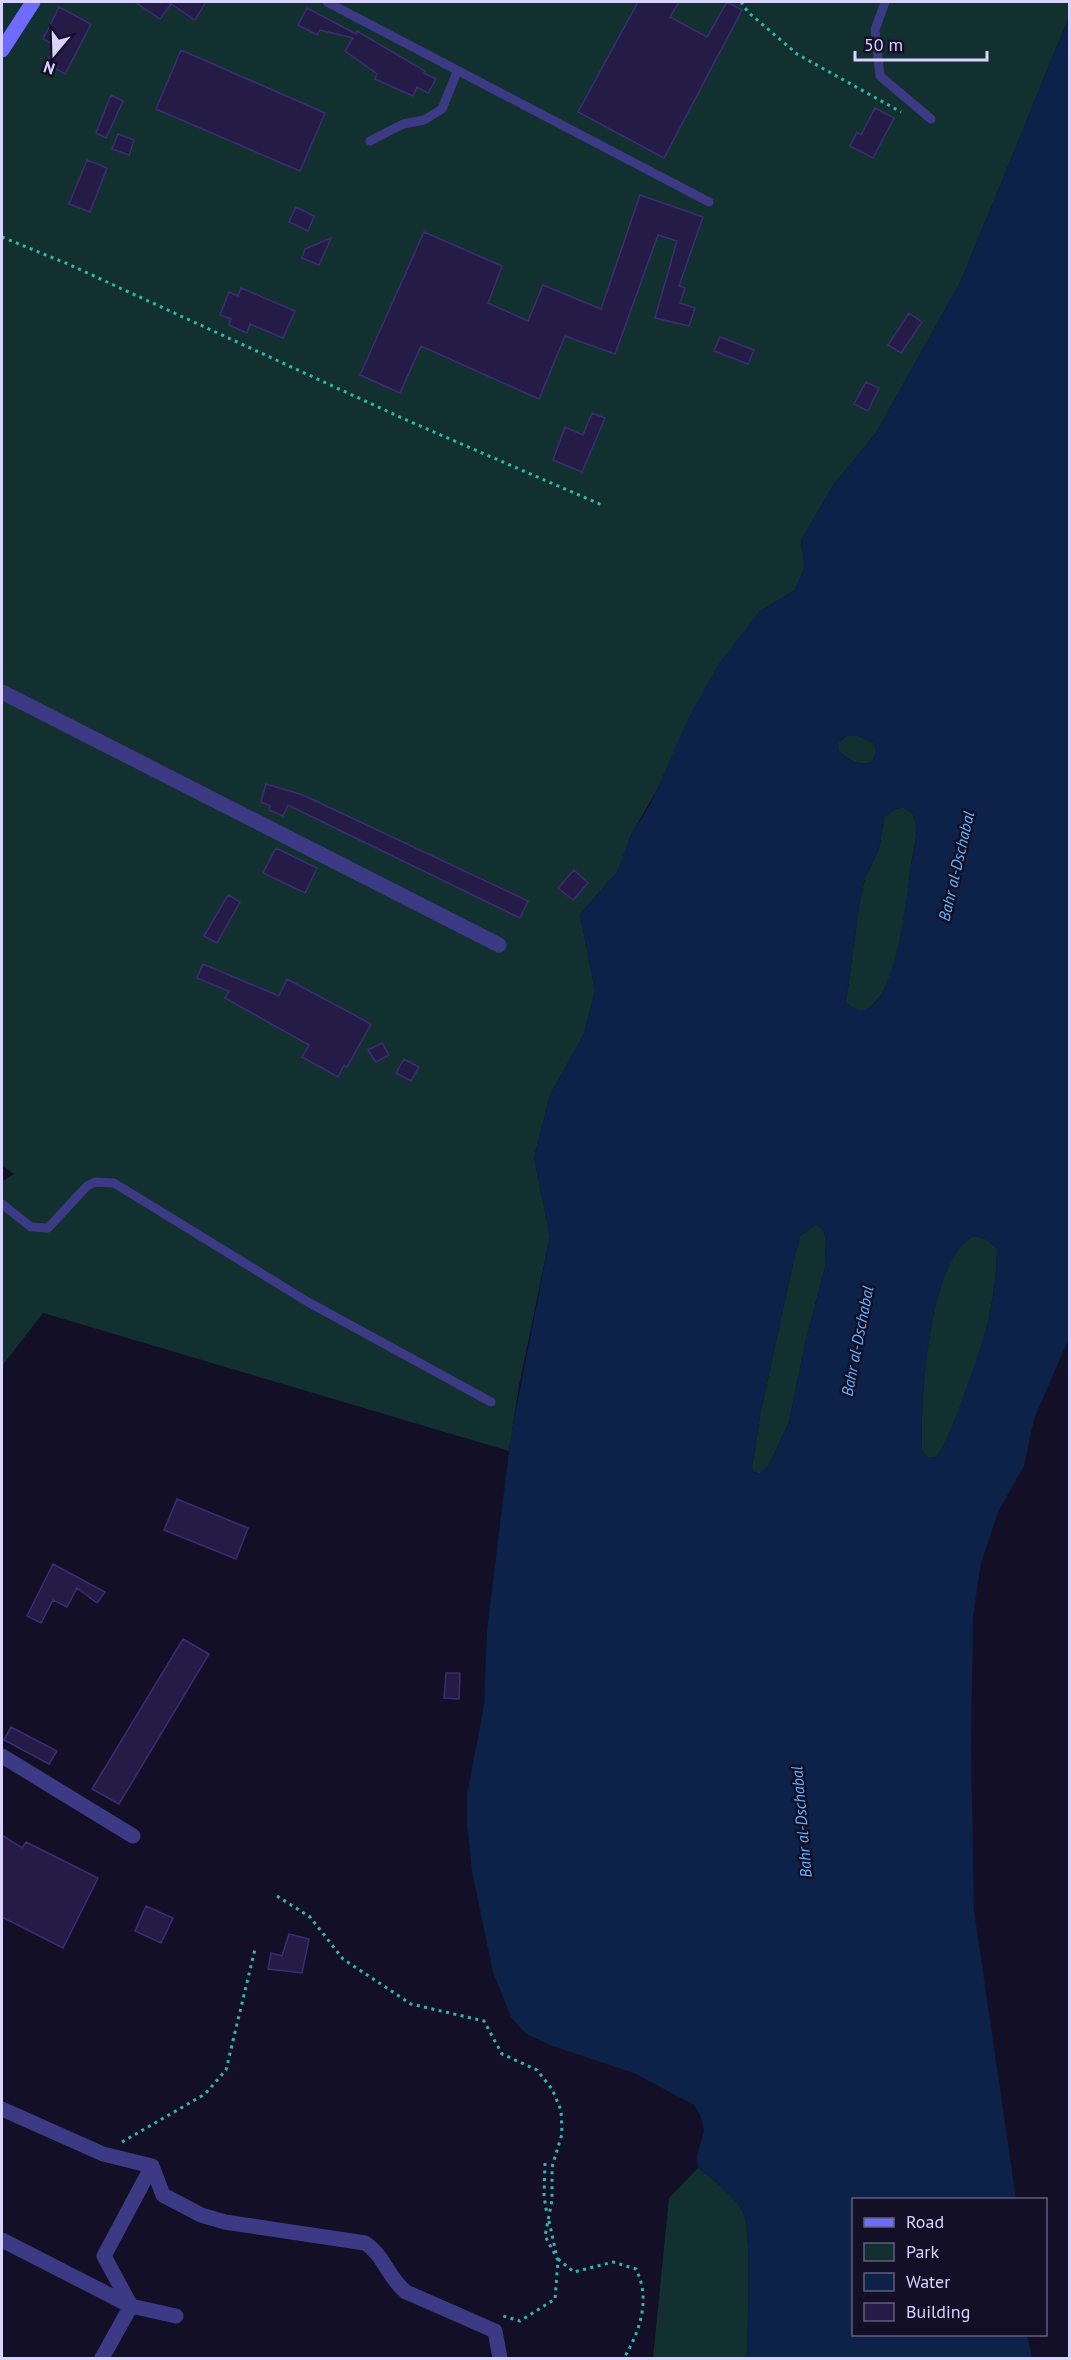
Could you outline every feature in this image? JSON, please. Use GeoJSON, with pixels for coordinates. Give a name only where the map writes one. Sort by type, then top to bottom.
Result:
{"type":"FeatureCollection","features":[{"type":"Feature","properties":{"kind":"main road"},"geometry":{"type":"LineString","coordinates":[[2,50],[33,2]]}},
{"type":"Feature","properties":{"kind":"street"},"geometry":{"type":"LineString","coordinates":[[2,692],[500,945]]}},
{"type":"Feature","properties":{"kind":"street"},"geometry":{"type":"LineString","coordinates":[[2,1756],[133,1836]]}},
{"type":"Feature","properties":{"kind":"street"},"geometry":{"type":"LineString","coordinates":[[2,2109],[103,2154],[152,2166]]}},
{"type":"Feature","properties":{"kind":"street"},"geometry":{"type":"LineString","coordinates":[[131,2306],[104,2256],[152,2166]]}},
{"type":"Feature","properties":{"kind":"street"},"geometry":{"type":"LineString","coordinates":[[152,2166],[163,2195],[201,2216],[237,2224],[365,2243],[376,2253],[390,2277],[406,2292],[495,2331],[500,2358]]}},
{"type":"Feature","properties":{"kind":"street"},"geometry":{"type":"LineString","coordinates":[[2,2240],[131,2306],[176,2316]]}},
{"type":"Feature","properties":{"kind":"street"},"geometry":{"type":"LineString","coordinates":[[102,2358],[131,2306]]}},
{"type":"Feature","properties":{"kind":"lane"},"geometry":{"type":"LineString","coordinates":[[327,2],[457,72],[710,202]]}},
{"type":"Feature","properties":{"kind":"lane"},"geometry":{"type":"LineString","coordinates":[[885,2],[875,30],[880,75],[931,118]]}},
{"type":"Feature","properties":{"kind":"lane"},"geometry":{"type":"LineString","coordinates":[[370,141],[403,124],[424,120],[442,109],[457,72]]}},
{"type":"Feature","properties":{"kind":"lane"},"geometry":{"type":"LineString","coordinates":[[2,1204],[31,1227],[48,1228],[87,1186],[94,1182],[114,1183],[308,1302],[491,1402]]}},
{"type":"Feature","properties":{"kind":"path"},"geometry":{"type":"LineString","coordinates":[[741,2],[747,12],[797,54],[903,114]]}},
{"type":"Feature","properties":{"kind":"path"},"geometry":{"type":"LineString","coordinates":[[2,237],[68,264],[402,418],[604,506]]}},
{"type":"Feature","properties":{"kind":"path"},"geometry":{"type":"LineString","coordinates":[[277,1896],[310,1917],[343,1959],[411,2004],[484,2021],[502,2054],[537,2070],[552,2089],[561,2110],[562,2134],[552,2167],[552,2200],[545,2236],[558,2260],[555,2299],[520,2321],[493,2313]]}},
{"type":"Feature","properties":{"kind":"path"},"geometry":{"type":"LineString","coordinates":[[103,2154],[165,2115],[205,2094],[226,2070],[255,1949]]}},
{"type":"Feature","properties":{"kind":"path"},"geometry":{"type":"LineString","coordinates":[[545,2163],[544,2196],[559,2260],[573,2272],[613,2262],[636,2269],[643,2282],[641,2327],[624,2358]]}},
{"type":"Feature","properties":{"kind":"green space"},"geometry":{"type":"Polygon","coordinates":[[[2,2],[1069,2],[1069,17],[961,281],[876,433],[834,484],[801,541],[805,567],[795,590],[759,612],[631,835],[618,871],[580,914],[595,991],[584,1034],[550,1095],[534,1158],[550,1236],[519,1386],[509,1451],[43,1313],[2,1366],[2,1182],[14,1174],[2,1165],[2,2]]]}},
{"type":"Feature","properties":{"kind":"green space"},"geometry":{"type":"Polygon","coordinates":[[[847,736],[858,736],[874,743],[876,752],[872,762],[854,762],[839,751],[839,742],[847,736]]]}},
{"type":"Feature","properties":{"kind":"green space"},"geometry":{"type":"Polygon","coordinates":[[[903,807],[913,814],[916,829],[899,949],[885,987],[875,1002],[863,1012],[854,1010],[846,1002],[860,900],[865,878],[879,849],[884,817],[903,807]]]}},
{"type":"Feature","properties":{"kind":"green space"},"geometry":{"type":"Polygon","coordinates":[[[816,1224],[824,1231],[825,1267],[805,1344],[789,1422],[770,1463],[760,1474],[754,1472],[752,1467],[761,1410],[794,1259],[800,1236],[816,1224]]]}},
{"type":"Feature","properties":{"kind":"green space"},"geometry":{"type":"Polygon","coordinates":[[[974,1236],[986,1239],[997,1249],[988,1322],[953,1426],[937,1457],[928,1458],[922,1451],[922,1429],[925,1368],[930,1334],[946,1272],[958,1249],[974,1236]]]}},
{"type":"Feature","properties":{"kind":"green space"},"geometry":{"type":"Polygon","coordinates":[[[698,2168],[733,2198],[742,2210],[745,2221],[748,2258],[747,2358],[653,2358],[669,2198],[698,2168]]]}},
{"type":"Feature","properties":{"kind":"water","name":"Bahr al-Dschabal"},"geometry":{"type":"Polygon","coordinates":[[[1069,17],[1069,1338],[1034,1419],[1024,1466],[998,1512],[981,1563],[973,1616],[971,1748],[974,1910],[1016,2198],[852,2198],[852,2336],[1027,2336],[1032,2358],[747,2358],[748,2258],[745,2221],[742,2210],[733,2198],[698,2168],[697,2156],[704,2131],[701,2117],[694,2105],[634,2073],[550,2045],[525,2033],[511,2017],[493,1972],[472,1871],[467,1824],[467,1794],[484,1706],[487,1630],[511,1435],[550,1236],[534,1158],[550,1095],[584,1034],[595,991],[580,914],[618,871],[631,835],[651,803],[688,719],[718,665],[759,612],[795,590],[805,567],[801,541],[834,484],[876,433],[961,281],[1069,17]],[[847,736],[839,742],[839,751],[858,763],[872,762],[876,752],[874,743],[858,736],[847,736]],[[903,807],[884,817],[879,849],[865,878],[860,900],[846,1002],[862,1010],[875,1004],[885,987],[894,963],[900,936],[916,829],[913,814],[903,807]],[[816,1224],[800,1236],[794,1259],[761,1410],[752,1466],[754,1472],[759,1474],[770,1463],[789,1422],[805,1344],[825,1267],[824,1231],[816,1224]],[[975,1236],[959,1249],[947,1272],[937,1301],[930,1334],[925,1368],[922,1429],[922,1451],[928,1458],[937,1457],[946,1441],[973,1371],[992,1304],[997,1249],[986,1239],[975,1236]]]}},
{"type":"Feature","properties":{"kind":"building"},"geometry":{"type":"Polygon","coordinates":[[[135,2],[206,2],[195,20],[171,4],[160,19],[135,2]]]}},
{"type":"Feature","properties":{"kind":"building"},"geometry":{"type":"Polygon","coordinates":[[[638,2],[679,2],[670,17],[707,37],[727,2],[742,10],[664,158],[578,112],[638,2]]]}},
{"type":"Feature","properties":{"kind":"building"},"geometry":{"type":"Polygon","coordinates":[[[59,7],[91,24],[65,74],[46,63],[56,46],[43,39],[59,7]]]}},
{"type":"Feature","properties":{"kind":"building"},"geometry":{"type":"Polygon","coordinates":[[[307,8],[356,34],[357,31],[425,71],[424,73],[436,79],[428,93],[417,87],[413,96],[375,79],[377,74],[345,51],[353,38],[320,30],[317,35],[298,25],[307,8]]]}},
{"type":"Feature","properties":{"kind":"building"},"geometry":{"type":"Polygon","coordinates":[[[181,50],[325,113],[300,171],[156,109],[181,50]]]}},
{"type":"Feature","properties":{"kind":"building"},"geometry":{"type":"Polygon","coordinates":[[[111,95],[123,101],[106,138],[96,133],[111,95]]]}},
{"type":"Feature","properties":{"kind":"building"},"geometry":{"type":"Polygon","coordinates":[[[875,108],[894,118],[873,158],[850,146],[857,132],[861,135],[875,108]]]}},
{"type":"Feature","properties":{"kind":"building"},"geometry":{"type":"Polygon","coordinates":[[[118,134],[134,140],[129,155],[112,149],[118,134]]]}},
{"type":"Feature","properties":{"kind":"building"},"geometry":{"type":"Polygon","coordinates":[[[87,160],[107,168],[90,212],[69,204],[87,160]]]}},
{"type":"Feature","properties":{"kind":"building"},"geometry":{"type":"Polygon","coordinates":[[[640,195],[703,217],[679,286],[685,288],[680,303],[695,308],[689,326],[655,318],[677,241],[658,235],[615,354],[565,336],[539,399],[421,346],[400,393],[360,375],[424,232],[502,266],[488,303],[528,321],[543,285],[601,309],[640,195]]]}},
{"type":"Feature","properties":{"kind":"building"},"geometry":{"type":"Polygon","coordinates":[[[296,207],[314,216],[308,231],[289,222],[296,207]]]}},
{"type":"Feature","properties":{"kind":"building"},"geometry":{"type":"Polygon","coordinates":[[[331,238],[319,265],[302,258],[305,249],[331,238]]]}},
{"type":"Feature","properties":{"kind":"building"},"geometry":{"type":"Polygon","coordinates":[[[241,288],[295,311],[283,338],[250,324],[247,333],[229,325],[231,319],[220,315],[229,292],[238,296],[241,288]]]}},
{"type":"Feature","properties":{"kind":"building"},"geometry":{"type":"Polygon","coordinates":[[[909,313],[922,322],[901,353],[888,345],[909,313]]]}},
{"type":"Feature","properties":{"kind":"building"},"geometry":{"type":"Polygon","coordinates":[[[720,337],[754,350],[748,364],[714,351],[720,337]]]}},
{"type":"Feature","properties":{"kind":"building"},"geometry":{"type":"Polygon","coordinates":[[[866,382],[879,388],[868,411],[854,404],[866,382]]]}},
{"type":"Feature","properties":{"kind":"building"},"geometry":{"type":"Polygon","coordinates":[[[592,413],[605,418],[582,472],[553,460],[565,427],[583,435],[592,413]]]}},
{"type":"Feature","properties":{"kind":"building"},"geometry":{"type":"Polygon","coordinates":[[[266,784],[303,795],[528,901],[520,918],[288,805],[283,816],[269,810],[270,806],[261,802],[266,784]]]}},
{"type":"Feature","properties":{"kind":"building"},"geometry":{"type":"Polygon","coordinates":[[[276,848],[317,868],[305,893],[263,873],[276,848]]]}},
{"type":"Feature","properties":{"kind":"building"},"geometry":{"type":"Polygon","coordinates":[[[574,870],[588,883],[573,900],[558,888],[574,870]]]}},
{"type":"Feature","properties":{"kind":"building"},"geometry":{"type":"Polygon","coordinates":[[[228,895],[240,902],[217,943],[204,936],[228,895]]]}},
{"type":"Feature","properties":{"kind":"building"},"geometry":{"type":"Polygon","coordinates":[[[203,964],[279,996],[287,979],[371,1024],[347,1067],[344,1065],[338,1077],[302,1057],[309,1045],[225,998],[229,991],[197,978],[203,964]]]}},
{"type":"Feature","properties":{"kind":"building"},"geometry":{"type":"Polygon","coordinates":[[[382,1043],[389,1055],[376,1062],[368,1050],[382,1043]]]}},
{"type":"Feature","properties":{"kind":"building"},"geometry":{"type":"Polygon","coordinates":[[[404,1059],[419,1067],[411,1081],[396,1073],[404,1059]]]}},
{"type":"Feature","properties":{"kind":"building"},"geometry":{"type":"Polygon","coordinates":[[[177,1499],[248,1528],[236,1559],[164,1530],[177,1499]]]}},
{"type":"Feature","properties":{"kind":"building"},"geometry":{"type":"Polygon","coordinates":[[[53,1564],[105,1592],[97,1603],[77,1588],[67,1607],[53,1600],[41,1623],[27,1616],[53,1564]]]}},
{"type":"Feature","properties":{"kind":"building"},"geometry":{"type":"Polygon","coordinates":[[[183,1639],[209,1654],[119,1804],[92,1789],[183,1639]]]}},
{"type":"Feature","properties":{"kind":"building"},"geometry":{"type":"Polygon","coordinates":[[[446,1673],[460,1673],[459,1699],[444,1698],[446,1673]]]}},
{"type":"Feature","properties":{"kind":"building"},"geometry":{"type":"Polygon","coordinates":[[[11,1727],[57,1751],[49,1764],[4,1740],[11,1727]]]}},
{"type":"Feature","properties":{"kind":"building"},"geometry":{"type":"Polygon","coordinates":[[[2,1835],[22,1848],[26,1842],[98,1878],[63,1948],[2,1917],[2,1835]]]}},
{"type":"Feature","properties":{"kind":"building"},"geometry":{"type":"Polygon","coordinates":[[[146,1906],[173,1918],[161,1943],[135,1931],[146,1906]]]}},
{"type":"Feature","properties":{"kind":"building"},"geometry":{"type":"Polygon","coordinates":[[[289,1934],[309,1939],[302,1973],[268,1969],[271,1953],[282,1956],[289,1934]]]}}]}
